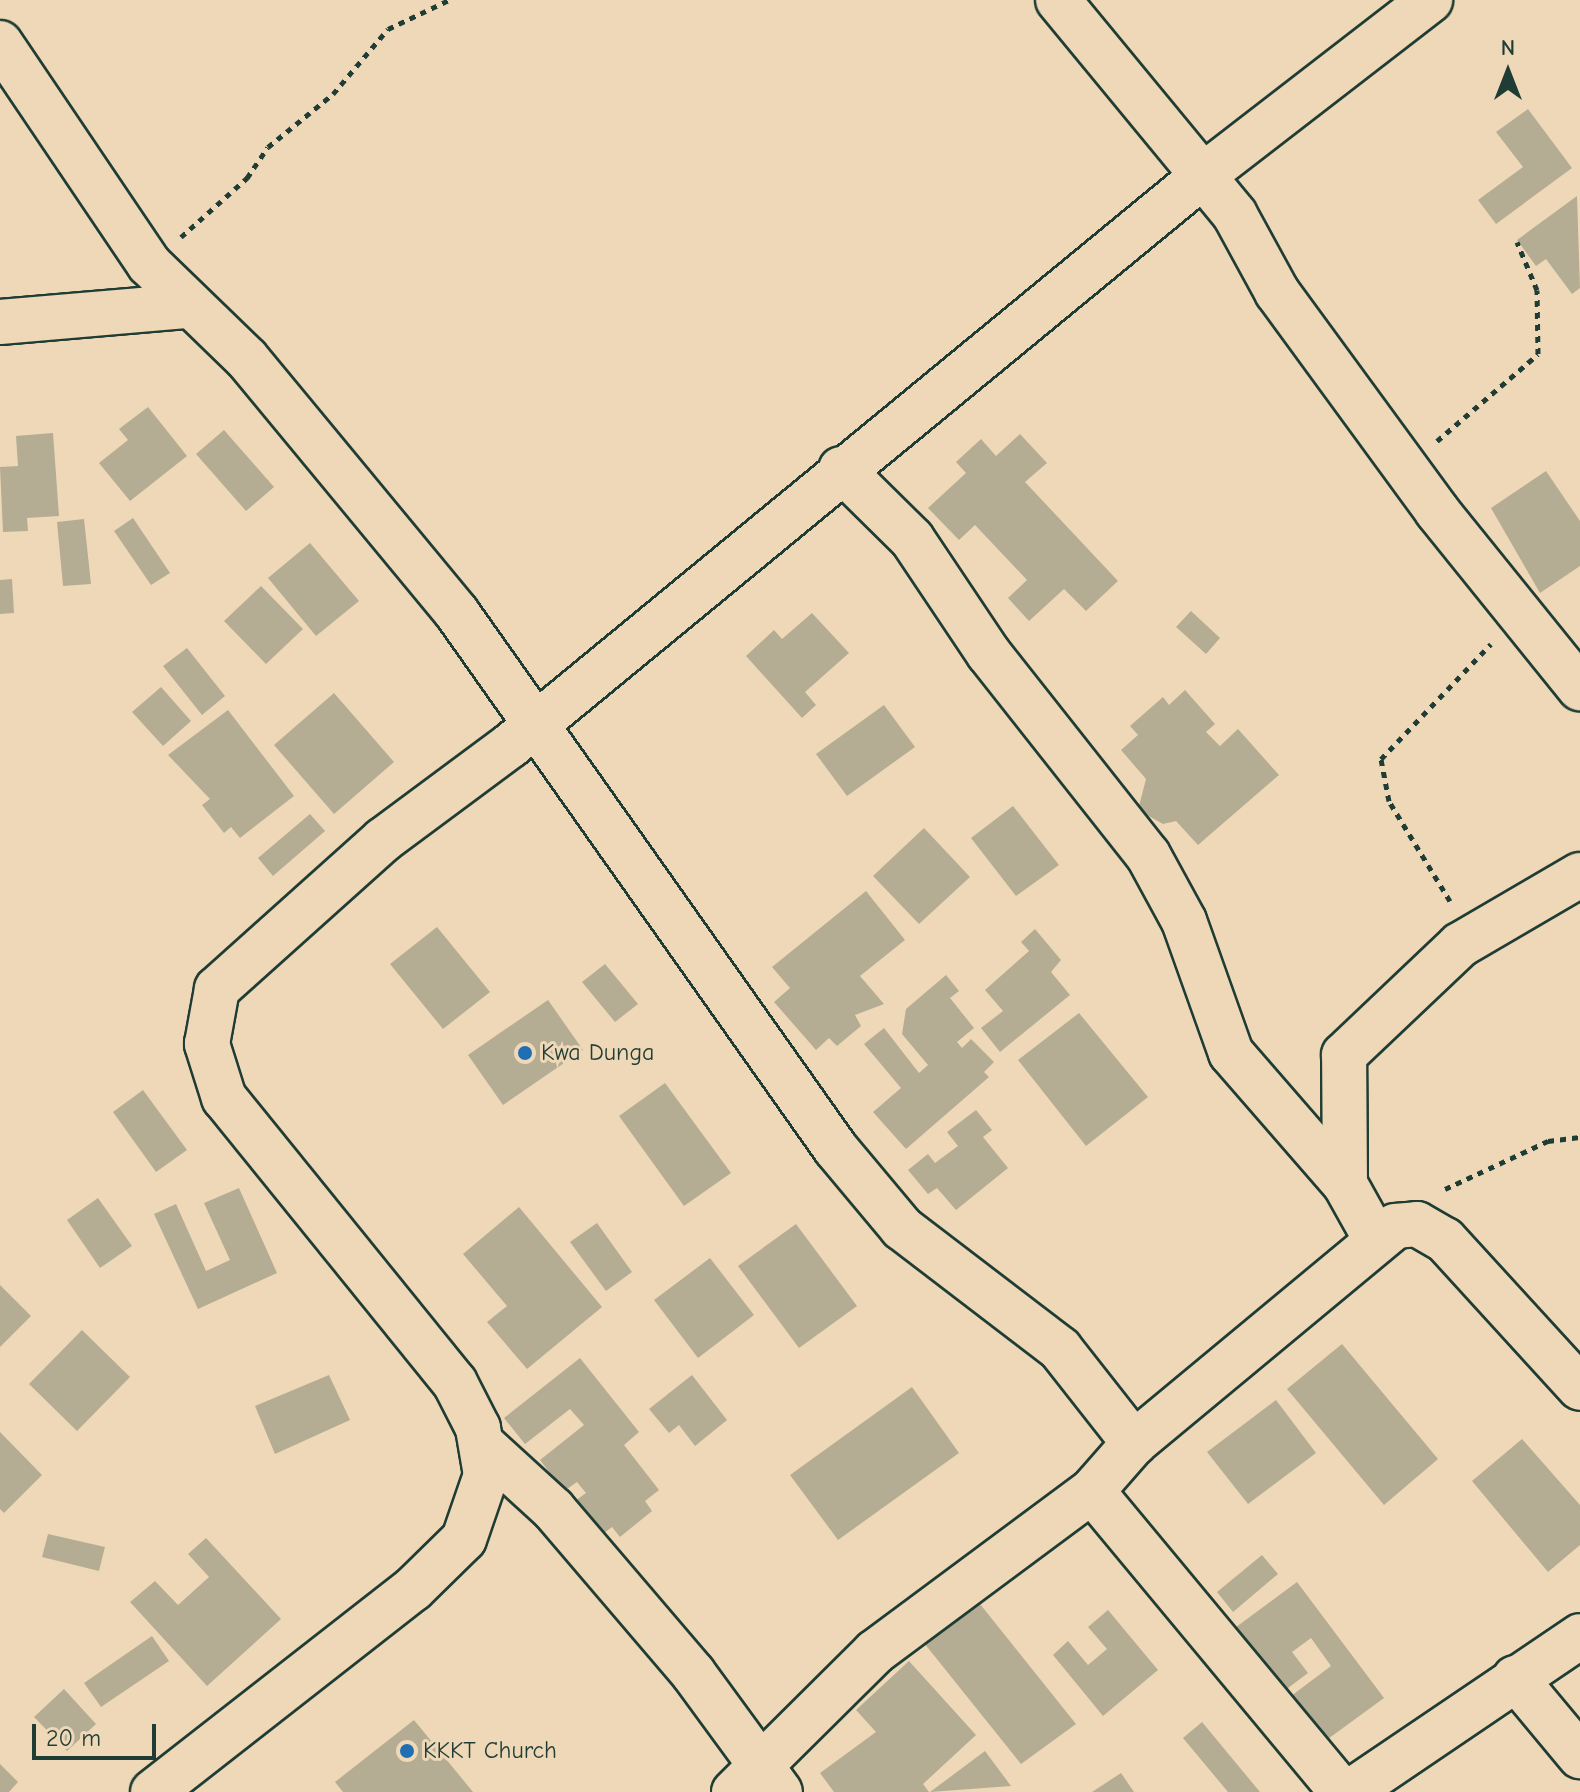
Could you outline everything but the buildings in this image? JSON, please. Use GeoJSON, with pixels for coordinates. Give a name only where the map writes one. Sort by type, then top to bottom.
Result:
{"type":"FeatureCollection","features":[{"type":"Feature","properties":{"kind":"street"},"geometry":{"type":"LineString","coordinates":[[1058,0],[1122,71],[1200,178],[1235,215],[1277,292],[1406,469],[1580,688]]}},
{"type":"Feature","properties":{"kind":"street"},"geometry":{"type":"LineString","coordinates":[[1390,1231],[1134,1443],[1092,1491],[875,1652],[758,1783],[693,1673],[553,1509],[483,1445],[455,1383],[224,1098],[207,1044],[217,989],[383,840],[537,723],[841,469],[1200,178],[1430,0]]}},
{"type":"Feature","properties":{"kind":"street"},"geometry":{"type":"LineString","coordinates":[[0,43],[149,264],[188,306],[247,359],[369,502],[537,723],[836,1149],[902,1228],[1060,1349],[1134,1443]]}},
{"type":"Feature","properties":{"kind":"street"},"geometry":{"type":"LineString","coordinates":[[0,322],[188,306]]}},
{"type":"Feature","properties":{"kind":"street"},"geometry":{"type":"LineString","coordinates":[[841,469],[912,539],[989,654],[1148,855],[1184,921],[1231,1053],[1390,1231],[1445,1240],[1580,1388]]}},
{"type":"Feature","properties":{"kind":"street"},"geometry":{"type":"LineString","coordinates":[[1345,1184],[1344,1055],[1467,940],[1580,875]]}},
{"type":"Feature","properties":{"kind":"street"},"geometry":{"type":"LineString","coordinates":[[153,1792],[413,1589],[464,1539],[483,1498],[483,1445]]}},
{"type":"Feature","properties":{"kind":"street"},"geometry":{"type":"LineString","coordinates":[[1092,1491],[1342,1792]]}},
{"type":"Feature","properties":{"kind":"street"},"geometry":{"type":"LineString","coordinates":[[1350,1792],[1580,1636]]}},
{"type":"Feature","properties":{"kind":"street"},"geometry":{"type":"LineString","coordinates":[[1515,1678],[1580,1756]]}},
{"type":"Feature","properties":{"kind":"path"},"geometry":{"type":"LineString","coordinates":[[149,264],[333,94],[388,29],[449,0]]}},
{"type":"Feature","properties":{"kind":"path"},"geometry":{"type":"LineString","coordinates":[[1406,469],[1538,354],[1537,290],[1517,242]]}},
{"type":"Feature","properties":{"kind":"path"},"geometry":{"type":"LineString","coordinates":[[1467,940],[1389,801],[1381,759],[1489,647],[1511,604]]}},
{"type":"Feature","properties":{"kind":"path"},"geometry":{"type":"LineString","coordinates":[[1390,1231],[1446,1188],[1548,1141],[1580,1137]]}},
{"type":"Feature","properties":{"kind":"place","name":"Kwa Dunga"},"geometry":{"type":"Point","coordinates":[525,1053]}},
{"type":"Feature","properties":{"kind":"place","name":"KKKT Church"},"geometry":{"type":"Point","coordinates":[407,1751]}}]}
